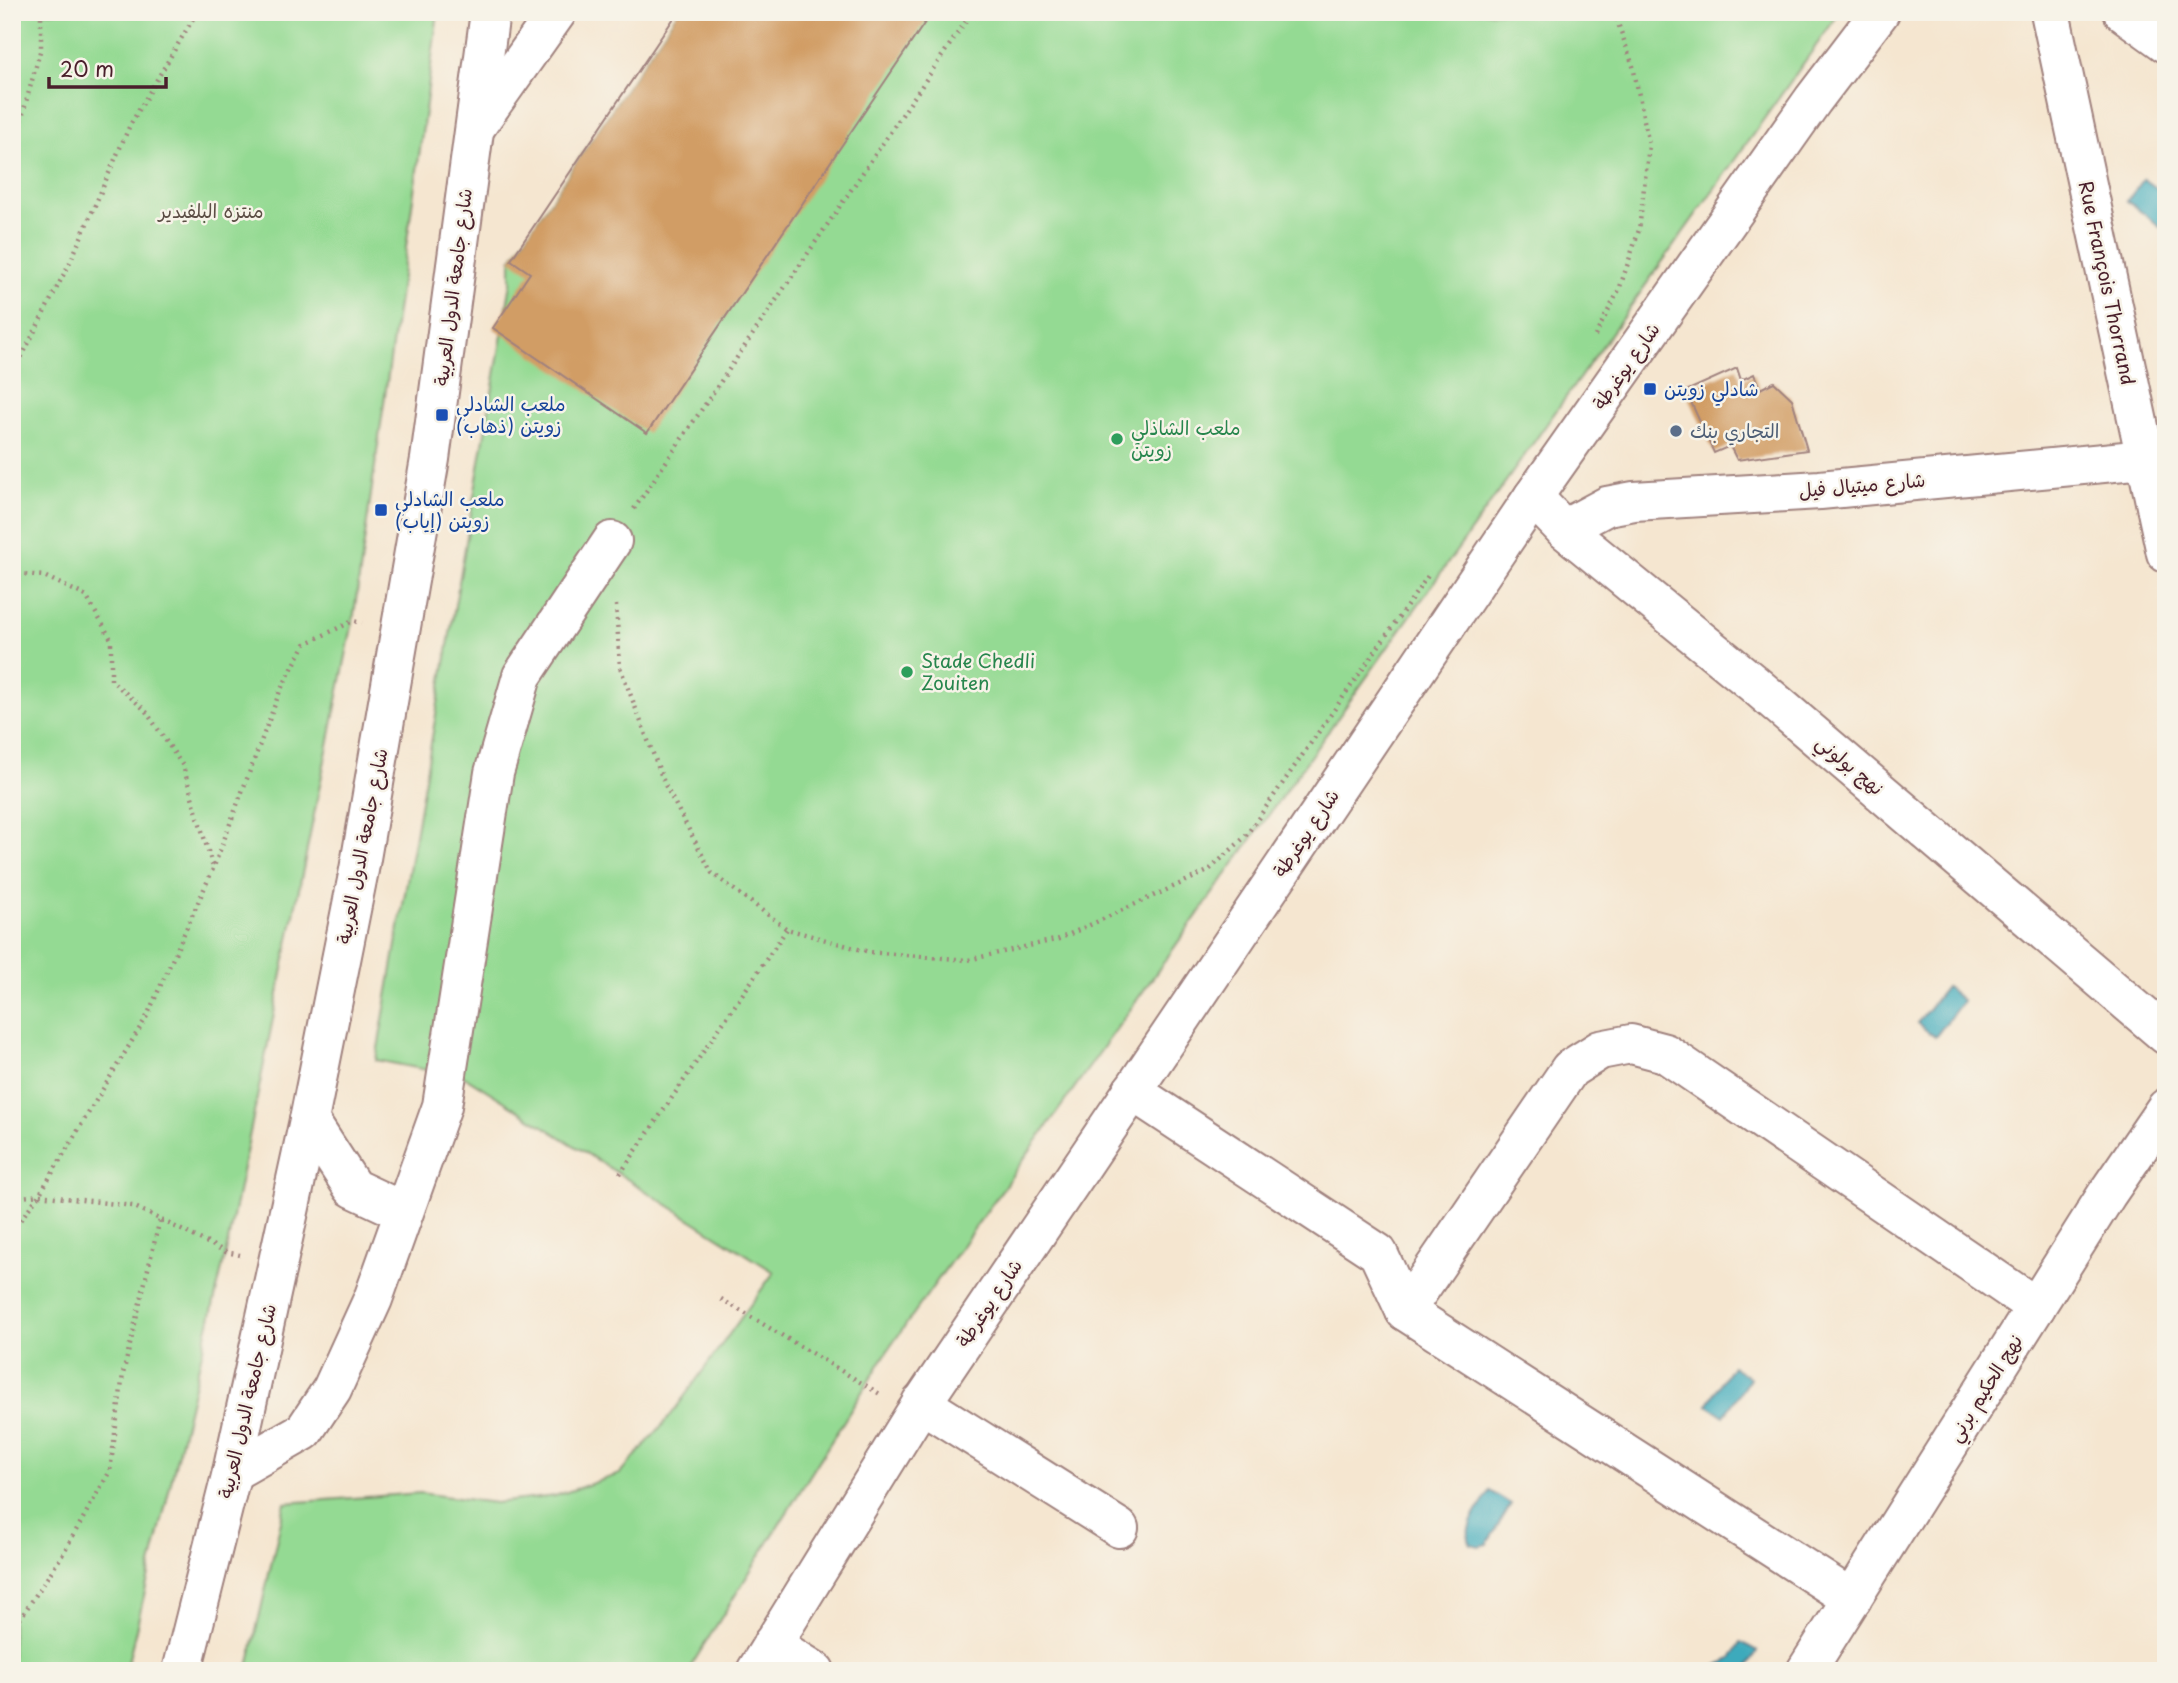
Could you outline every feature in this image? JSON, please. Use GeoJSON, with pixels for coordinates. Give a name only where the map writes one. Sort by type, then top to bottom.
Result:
{"type":"FeatureCollection","features":[{"type":"Feature","properties":{"kind":"street","name":"شارع جامعة الدول العربية"},"geometry":{"type":"LineString","coordinates":[[182,1671],[232,1472],[278,1265],[359,870],[430,459],[491,12]]}},
{"type":"Feature","properties":{"kind":"street"},"geometry":{"type":"LineString","coordinates":[[473,130],[557,12]]}},
{"type":"Feature","properties":{"kind":"street","name":"شارع يوغرطة"},"geometry":{"type":"LineString","coordinates":[[764,1658],[918,1409],[1533,497],[1813,100],[1880,12]]}},
{"type":"Feature","properties":{"kind":"street","name":"Rue François Thorrand"},"geometry":{"type":"LineString","coordinates":[[2050,12],[2155,458],[2166,553]]}},
{"type":"Feature","properties":{"kind":"street"},"geometry":{"type":"LineString","coordinates":[[2123,12],[2166,43]]}},
{"type":"Feature","properties":{"kind":"street","name":"شارع ميتيال فيل"},"geometry":{"type":"LineString","coordinates":[[1564,528],[1607,506],[1634,501],[1820,490],[2155,458]]}},
{"type":"Feature","properties":{"kind":"street","name":"نهج بولوني"},"geometry":{"type":"LineString","coordinates":[[1533,497],[1564,528],[1828,746],[2166,1035]]}},
{"type":"Feature","properties":{"kind":"street"},"geometry":{"type":"LineString","coordinates":[[232,1472],[304,1431],[332,1389],[373,1299],[402,1211],[442,1106],[494,773],[522,677],[612,541]]}},
{"type":"Feature","properties":{"kind":"street"},"geometry":{"type":"LineString","coordinates":[[1405,1311],[1570,1069],[1600,1051],[1631,1044],[1665,1052],[2036,1307]]}},
{"type":"Feature","properties":{"kind":"street"},"geometry":{"type":"LineString","coordinates":[[1132,1091],[1378,1253],[1405,1311],[1852,1599]]}},
{"type":"Feature","properties":{"kind":"street","name":"نهج الحكيم برني"},"geometry":{"type":"LineString","coordinates":[[1807,1671],[2107,1194],[2166,1108]]}},
{"type":"Feature","properties":{"kind":"street"},"geometry":{"type":"LineString","coordinates":[[309,1120],[353,1188],[402,1211]]}},
{"type":"Feature","properties":{"kind":"street"},"geometry":{"type":"LineString","coordinates":[[918,1409],[1119,1528]]}},
{"type":"Feature","properties":{"kind":"street"},"geometry":{"type":"LineString","coordinates":[[764,1658],[815,1671]]}},
{"type":"Feature","properties":{"kind":"path"},"geometry":{"type":"LineString","coordinates":[[12,169],[15,142],[41,48],[41,12]]}},
{"type":"Feature","properties":{"kind":"path"},"geometry":{"type":"LineString","coordinates":[[12,376],[72,258],[130,125],[197,12]]}},
{"type":"Feature","properties":{"kind":"path"},"geometry":{"type":"LineString","coordinates":[[612,541],[972,12]]}},
{"type":"Feature","properties":{"kind":"path"},"geometry":{"type":"LineString","coordinates":[[1593,339],[1619,290],[1639,230],[1649,145],[1633,66],[1614,12]]}},
{"type":"Feature","properties":{"kind":"path"},"geometry":{"type":"LineString","coordinates":[[616,604],[620,667],[665,785],[712,873],[787,929],[869,952],[968,960],[1059,939],[1208,871],[1245,837],[1436,566]]}},
{"type":"Feature","properties":{"kind":"path"},"geometry":{"type":"LineString","coordinates":[[12,578],[23,574],[44,576],[86,596],[111,639],[111,680],[145,710],[183,766],[213,869]]}},
{"type":"Feature","properties":{"kind":"path"},"geometry":{"type":"LineString","coordinates":[[12,1231],[39,1195],[147,1016],[213,869],[281,691],[305,644],[353,621],[402,631]]}},
{"type":"Feature","properties":{"kind":"path"},"geometry":{"type":"LineString","coordinates":[[620,1174],[787,929]]}},
{"type":"Feature","properties":{"kind":"path"},"geometry":{"type":"LineString","coordinates":[[12,1198],[39,1195],[133,1206],[226,1252],[278,1265]]}},
{"type":"Feature","properties":{"kind":"path"},"geometry":{"type":"LineString","coordinates":[[12,1631],[61,1557],[110,1471],[123,1374],[160,1219]]}},
{"type":"Feature","properties":{"kind":"path"},"geometry":{"type":"LineString","coordinates":[[721,1299],[838,1367],[918,1409]]}},
{"type":"Feature","properties":{"kind":"green space","name":"منتزه البلفيدير"},"geometry":{"type":"Polygon","coordinates":[[[12,12],[438,12],[353,621],[226,1252],[126,1671],[12,1671],[12,12]]]}},
{"type":"Feature","properties":{"kind":"green space","name":"Stade Chedli Zouiten"},"geometry":{"type":"Polygon","coordinates":[[[678,12],[1840,12],[890,1347],[688,1671],[247,1671],[285,1503],[420,1493],[495,1503],[555,1496],[620,1474],[671,1415],[774,1272],[467,1078],[376,1060],[511,283],[511,260],[678,12]]]}},
{"type":"Feature","properties":{"kind":"water"},"geometry":{"type":"Polygon","coordinates":[[[2144,179],[2166,195],[2165,230],[2127,201],[2144,179]]]}},
{"type":"Feature","properties":{"kind":"water"},"geometry":{"type":"Polygon","coordinates":[[[1946,987],[1963,1001],[1935,1037],[1917,1023],[1946,987]]]}},
{"type":"Feature","properties":{"kind":"water"},"geometry":{"type":"Polygon","coordinates":[[[1732,1366],[1750,1378],[1724,1416],[1707,1405],[1732,1366]]]}},
{"type":"Feature","properties":{"kind":"water"},"geometry":{"type":"Polygon","coordinates":[[[1490,1491],[1511,1504],[1487,1544],[1471,1544],[1471,1524],[1490,1491]]]}},
{"type":"Feature","properties":{"kind":"water"},"geometry":{"type":"Polygon","coordinates":[[[1741,1642],[1757,1651],[1746,1671],[1707,1671],[1731,1659],[1741,1642]]]}},
{"type":"Feature","properties":{"kind":"building"},"geometry":{"type":"Polygon","coordinates":[[[678,12],[932,12],[647,433],[493,328],[530,273],[511,260],[678,12]]]}},
{"type":"Feature","properties":{"kind":"building"},"geometry":{"type":"Polygon","coordinates":[[[1737,368],[1741,380],[1754,374],[1760,389],[1774,382],[1792,399],[1807,450],[1737,460],[1730,446],[1714,453],[1686,391],[1737,368]]]}},
{"type":"Feature","properties":{"kind":"place","name":"شادلي زويتن"},"geometry":{"type":"Point","coordinates":[1650,389]}},
{"type":"Feature","properties":{"kind":"place","name":"ملعب الشادلي زويتن (ذهاب)"},"geometry":{"type":"Point","coordinates":[442,415]}},
{"type":"Feature","properties":{"kind":"place","name":"التجاري بنك"},"geometry":{"type":"Point","coordinates":[1676,431]}},
{"type":"Feature","properties":{"kind":"place","name":"ملعب الشاذلي زويتن"},"geometry":{"type":"Point","coordinates":[1117,439]}},
{"type":"Feature","properties":{"kind":"place","name":"ملعب الشادلي زويتن (إياب)"},"geometry":{"type":"Point","coordinates":[381,510]}},
{"type":"Feature","properties":{"kind":"place","name":"Stade Chedli Zouiten"},"geometry":{"type":"Point","coordinates":[907,672]}}]}
